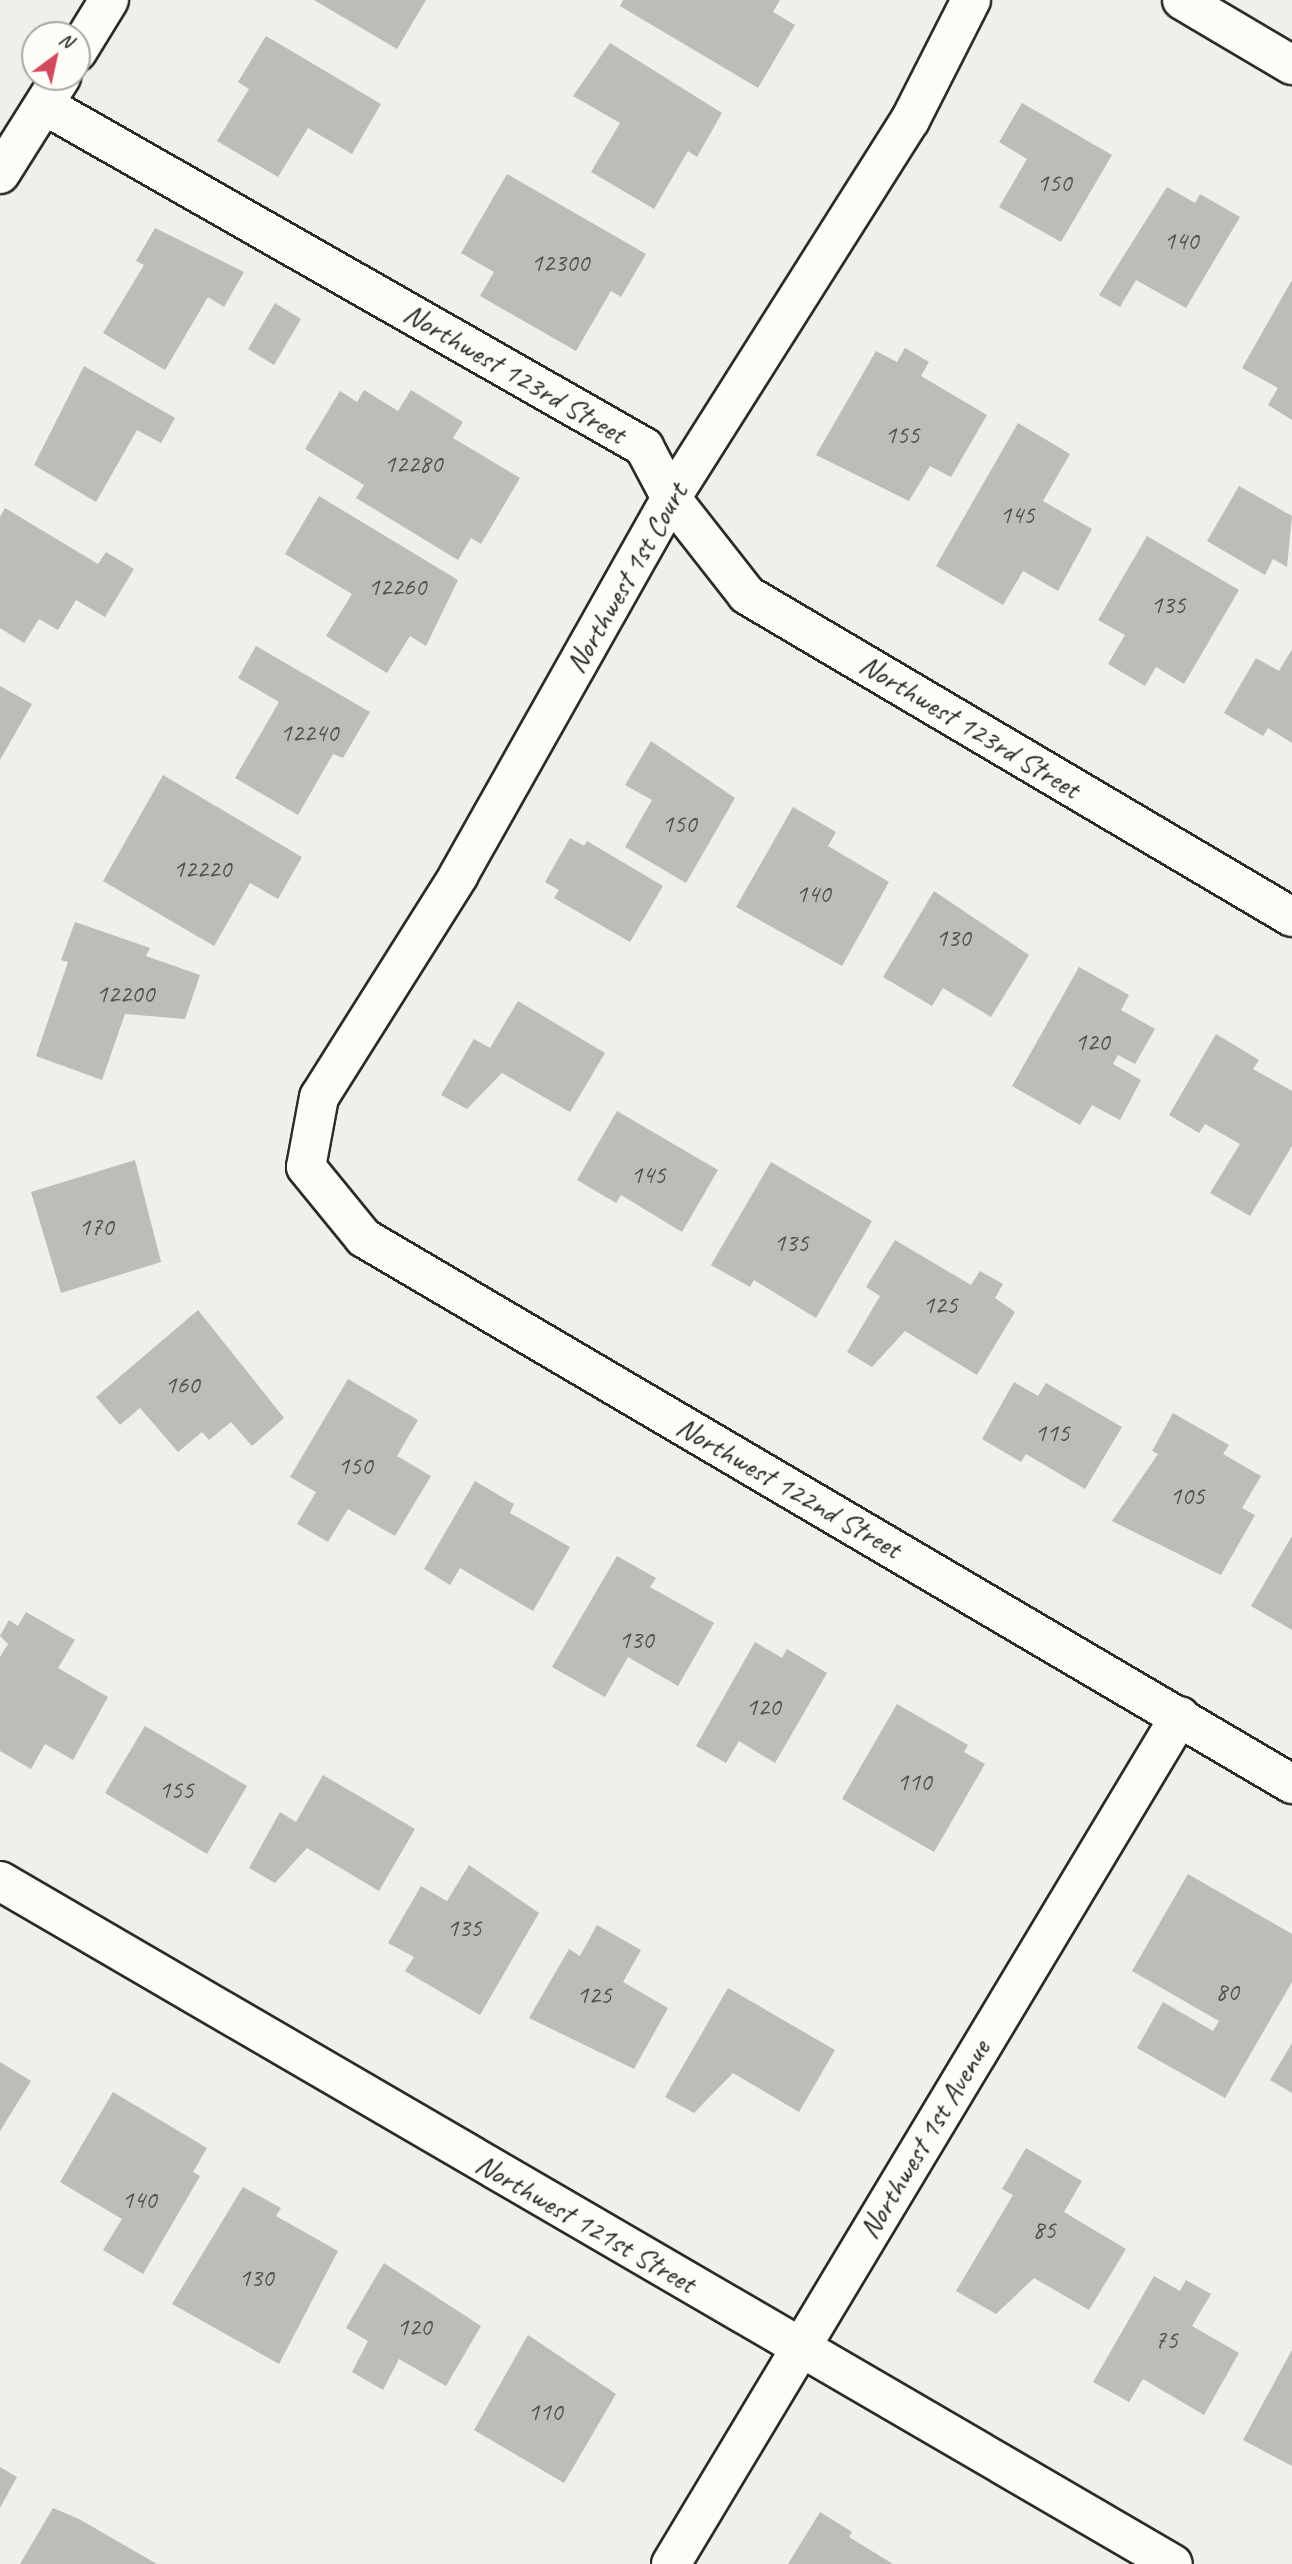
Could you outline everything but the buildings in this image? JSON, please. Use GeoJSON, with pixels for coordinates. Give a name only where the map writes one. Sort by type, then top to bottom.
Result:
{"type":"FeatureCollection","features":[{"type":"Feature","properties":{"kind":"street"},"geometry":{"type":"LineString","coordinates":[[91,30],[110,0]]}},
{"type":"Feature","properties":{"kind":"street","name":"Northwest 1st Court"},"geometry":{"type":"LineString","coordinates":[[306,1167],[319,1097],[459,875],[671,498],[910,120],[971,0]]}},
{"type":"Feature","properties":{"kind":"street"},"geometry":{"type":"LineString","coordinates":[[1182,0],[1292,65]]}},
{"type":"Feature","properties":{"kind":"street"},"geometry":{"type":"LineString","coordinates":[[0,174],[53,91]]}},
{"type":"Feature","properties":{"kind":"street","name":"Northwest 123rd Street"},"geometry":{"type":"LineString","coordinates":[[53,91],[644,447],[671,498],[747,595],[1292,917]]}},
{"type":"Feature","properties":{"kind":"street","name":"Northwest 122nd Street"},"geometry":{"type":"LineString","coordinates":[[306,1167],[364,1238],[1292,1784]]}},
{"type":"Feature","properties":{"kind":"street","name":"Northwest 1st Avenue"},"geometry":{"type":"LineString","coordinates":[[671,2564],[798,2347],[1180,1716]]}},
{"type":"Feature","properties":{"kind":"street","name":"Northwest 121st Street"},"geometry":{"type":"LineString","coordinates":[[0,1881],[1173,2564]]}}]}
